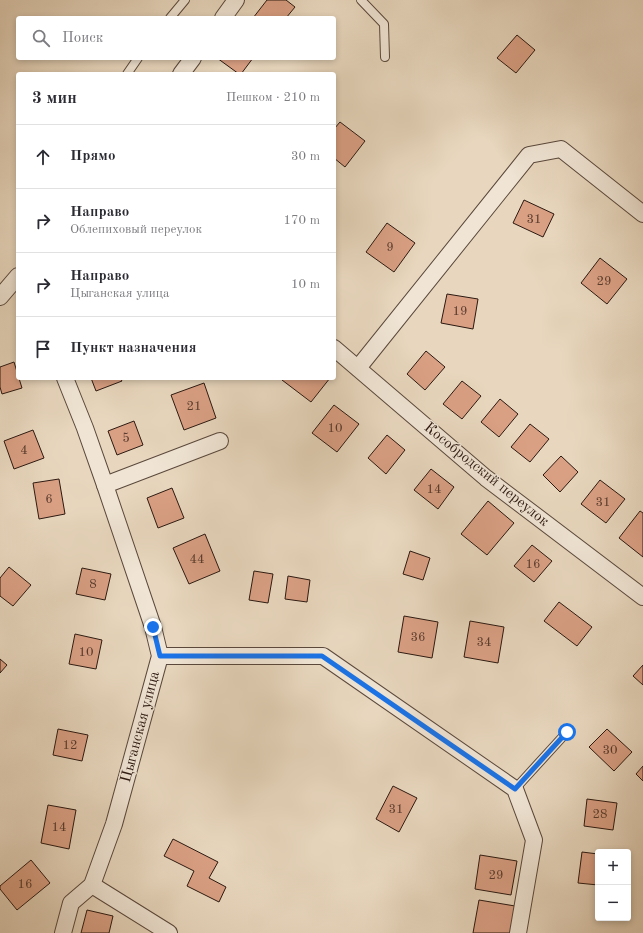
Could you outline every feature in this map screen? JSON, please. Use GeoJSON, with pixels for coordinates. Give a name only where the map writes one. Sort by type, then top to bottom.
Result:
{"type":"FeatureCollection","features":[{"type":"Feature","properties":{"kind":"street"},"geometry":{"type":"LineString","coordinates":[[224,16],[236,0]]}},
{"type":"Feature","properties":{"kind":"street"},"geometry":{"type":"LineString","coordinates":[[182,72],[192,60]]}},
{"type":"Feature","properties":{"kind":"street"},"geometry":{"type":"LineString","coordinates":[[358,368],[529,155],[560,149],[643,214]]}},
{"type":"Feature","properties":{"kind":"street"},"geometry":{"type":"LineString","coordinates":[[0,297],[16,278]]}},
{"type":"Feature","properties":{"kind":"street","name":"Кособродский переулок"},"geometry":{"type":"LineString","coordinates":[[336,350],[486,478],[643,597]]}},
{"type":"Feature","properties":{"kind":"street","name":"Цыганская улица"},"geometry":{"type":"LineString","coordinates":[[63,933],[72,904],[92,885],[114,824],[160,656],[153,627],[105,485],[66,380]]}},
{"type":"Feature","properties":{"kind":"street"},"geometry":{"type":"LineString","coordinates":[[105,485],[220,441]]}},
{"type":"Feature","properties":{"kind":"street"},"geometry":{"type":"LineString","coordinates":[[160,656],[322,656],[515,789],[534,840],[518,933]]}},
{"type":"Feature","properties":{"kind":"street"},"geometry":{"type":"LineString","coordinates":[[92,885],[169,933]]}},
{"type":"Feature","properties":{"kind":"lane"},"geometry":{"type":"LineString","coordinates":[[172,16],[185,0]]}},
{"type":"Feature","properties":{"kind":"lane"},"geometry":{"type":"LineString","coordinates":[[361,0],[384,24],[385,57]]}},
{"type":"Feature","properties":{"kind":"lane"},"geometry":{"type":"LineString","coordinates":[[128,72],[137,60]]}},
{"type":"Feature","properties":{"kind":"lane"},"geometry":{"type":"LineString","coordinates":[[515,789],[567,732]]}},
{"type":"Feature","properties":{"kind":"building"},"geometry":{"type":"Polygon","coordinates":[[[267,0],[286,0],[295,7],[288,16],[255,16],[267,0]]]}},
{"type":"Feature","properties":{"kind":"building"},"geometry":{"type":"Polygon","coordinates":[[[517,35],[535,50],[516,73],[497,58],[517,35]]]}},
{"type":"Feature","properties":{"kind":"building"},"geometry":{"type":"Polygon","coordinates":[[[220,60],[252,60],[242,72],[236,72],[220,60]]]}},
{"type":"Feature","properties":{"kind":"building"},"geometry":{"type":"Polygon","coordinates":[[[340,122],[365,141],[345,167],[336,160],[336,127],[340,122]]]}},
{"type":"Feature","properties":{"kind":"building"},"geometry":{"type":"Polygon","coordinates":[[[524,200],[554,214],[543,237],[513,223],[524,200]]]}},
{"type":"Feature","properties":{"kind":"building"},"geometry":{"type":"Polygon","coordinates":[[[387,223],[415,243],[394,272],[366,252],[387,223]]]}},
{"type":"Feature","properties":{"kind":"building"},"geometry":{"type":"Polygon","coordinates":[[[600,258],[627,279],[607,304],[581,283],[600,258]]]}},
{"type":"Feature","properties":{"kind":"building"},"geometry":{"type":"Polygon","coordinates":[[[447,294],[478,299],[473,329],[441,323],[447,294]]]}},
{"type":"Feature","properties":{"kind":"building"},"geometry":{"type":"Polygon","coordinates":[[[426,351],[445,367],[425,390],[407,374],[426,351]]]}},
{"type":"Feature","properties":{"kind":"building"},"geometry":{"type":"Polygon","coordinates":[[[14,362],[16,368],[16,380],[20,380],[22,388],[2,394],[0,387],[0,367],[14,362]]]}},
{"type":"Feature","properties":{"kind":"building"},"geometry":{"type":"Polygon","coordinates":[[[92,380],[122,381],[96,391],[92,380]]]}},
{"type":"Feature","properties":{"kind":"building"},"geometry":{"type":"Polygon","coordinates":[[[282,380],[328,380],[311,402],[282,380]]]}},
{"type":"Feature","properties":{"kind":"building"},"geometry":{"type":"Polygon","coordinates":[[[462,381],[481,396],[462,419],[443,404],[462,381]]]}},
{"type":"Feature","properties":{"kind":"building"},"geometry":{"type":"Polygon","coordinates":[[[204,383],[216,418],[184,430],[171,395],[204,383]]]}},
{"type":"Feature","properties":{"kind":"building"},"geometry":{"type":"Polygon","coordinates":[[[500,399],[518,414],[499,437],[481,422],[500,399]]]}},
{"type":"Feature","properties":{"kind":"building"},"geometry":{"type":"Polygon","coordinates":[[[334,405],[359,424],[337,452],[312,433],[334,405]]]}},
{"type":"Feature","properties":{"kind":"building"},"geometry":{"type":"Polygon","coordinates":[[[134,421],[143,445],[117,455],[108,431],[134,421]]]}},
{"type":"Feature","properties":{"kind":"building"},"geometry":{"type":"Polygon","coordinates":[[[530,424],[549,439],[530,462],[511,447],[530,424]]]}},
{"type":"Feature","properties":{"kind":"building"},"geometry":{"type":"Polygon","coordinates":[[[33,430],[44,458],[14,469],[4,441],[33,430]]]}},
{"type":"Feature","properties":{"kind":"building"},"geometry":{"type":"Polygon","coordinates":[[[387,435],[405,450],[386,474],[368,458],[387,435]]]}},
{"type":"Feature","properties":{"kind":"building"},"geometry":{"type":"Polygon","coordinates":[[[561,456],[578,472],[560,492],[543,475],[561,456]]]}},
{"type":"Feature","properties":{"kind":"building"},"geometry":{"type":"Polygon","coordinates":[[[431,469],[454,487],[438,509],[414,490],[431,469]]]}},
{"type":"Feature","properties":{"kind":"building"},"geometry":{"type":"Polygon","coordinates":[[[59,479],[65,514],[39,519],[33,483],[59,479]]]}},
{"type":"Feature","properties":{"kind":"building"},"geometry":{"type":"Polygon","coordinates":[[[600,480],[625,499],[606,523],[581,504],[600,480]]]}},
{"type":"Feature","properties":{"kind":"building"},"geometry":{"type":"Polygon","coordinates":[[[172,488],[184,518],[158,528],[147,498],[172,488]]]}},
{"type":"Feature","properties":{"kind":"building"},"geometry":{"type":"Polygon","coordinates":[[[488,501],[514,523],[487,555],[461,534],[488,501]]]}},
{"type":"Feature","properties":{"kind":"building"},"geometry":{"type":"Polygon","coordinates":[[[640,511],[643,513],[643,557],[619,538],[640,511]]]}},
{"type":"Feature","properties":{"kind":"building"},"geometry":{"type":"Polygon","coordinates":[[[205,534],[220,571],[189,584],[173,548],[205,534]]]}},
{"type":"Feature","properties":{"kind":"building"},"geometry":{"type":"Polygon","coordinates":[[[532,545],[552,561],[534,582],[514,566],[532,545]]]}},
{"type":"Feature","properties":{"kind":"building"},"geometry":{"type":"Polygon","coordinates":[[[410,551],[430,558],[423,580],[403,574],[410,551]]]}},
{"type":"Feature","properties":{"kind":"building"},"geometry":{"type":"Polygon","coordinates":[[[9,567],[31,585],[13,606],[0,596],[0,578],[9,567]]]}},
{"type":"Feature","properties":{"kind":"building"},"geometry":{"type":"Polygon","coordinates":[[[82,568],[111,574],[105,600],[76,594],[82,568]]]}},
{"type":"Feature","properties":{"kind":"building"},"geometry":{"type":"Polygon","coordinates":[[[254,571],[273,574],[268,603],[249,600],[254,571]]]}},
{"type":"Feature","properties":{"kind":"building"},"geometry":{"type":"Polygon","coordinates":[[[288,576],[310,580],[307,602],[285,599],[288,576]]]}},
{"type":"Feature","properties":{"kind":"building"},"geometry":{"type":"Polygon","coordinates":[[[559,602],[592,627],[577,646],[544,621],[559,602]]]}},
{"type":"Feature","properties":{"kind":"building"},"geometry":{"type":"Polygon","coordinates":[[[404,616],[438,622],[432,658],[398,652],[404,616]]]}},
{"type":"Feature","properties":{"kind":"building"},"geometry":{"type":"Polygon","coordinates":[[[470,621],[504,627],[498,663],[464,657],[470,621]]]}},
{"type":"Feature","properties":{"kind":"building"},"geometry":{"type":"Polygon","coordinates":[[[75,634],[102,640],[96,669],[69,664],[75,634]]]}},
{"type":"Feature","properties":{"kind":"building"},"geometry":{"type":"Polygon","coordinates":[[[0,659],[7,665],[0,673],[0,659]]]}},
{"type":"Feature","properties":{"kind":"building"},"geometry":{"type":"Polygon","coordinates":[[[643,665],[643,685],[633,676],[643,665]]]}},
{"type":"Feature","properties":{"kind":"building"},"geometry":{"type":"Polygon","coordinates":[[[58,729],[88,735],[82,761],[53,755],[58,729]]]}},
{"type":"Feature","properties":{"kind":"building"},"geometry":{"type":"Polygon","coordinates":[[[607,729],[632,752],[614,771],[589,747],[607,729]]]}},
{"type":"Feature","properties":{"kind":"building"},"geometry":{"type":"Polygon","coordinates":[[[643,766],[643,781],[636,774],[643,766]]]}},
{"type":"Feature","properties":{"kind":"building"},"geometry":{"type":"Polygon","coordinates":[[[393,786],[417,798],[399,832],[376,819],[393,786]]]}},
{"type":"Feature","properties":{"kind":"building"},"geometry":{"type":"Polygon","coordinates":[[[587,799],[617,803],[613,830],[584,826],[587,799]]]}},
{"type":"Feature","properties":{"kind":"building"},"geometry":{"type":"Polygon","coordinates":[[[48,805],[76,810],[69,849],[41,843],[48,805]]]}},
{"type":"Feature","properties":{"kind":"building"},"geometry":{"type":"Polygon","coordinates":[[[173,839],[218,862],[209,878],[226,887],[219,902],[187,886],[194,871],[164,856],[173,839]]]}},
{"type":"Feature","properties":{"kind":"building"},"geometry":{"type":"Polygon","coordinates":[[[582,852],[595,854],[595,885],[578,883],[582,852]]]}},
{"type":"Feature","properties":{"kind":"building"},"geometry":{"type":"Polygon","coordinates":[[[480,855],[517,861],[511,895],[475,889],[480,855]]]}},
{"type":"Feature","properties":{"kind":"building"},"geometry":{"type":"Polygon","coordinates":[[[31,860],[50,883],[17,910],[0,889],[0,886],[31,860]]]}},
{"type":"Feature","properties":{"kind":"building"},"geometry":{"type":"Polygon","coordinates":[[[479,900],[515,906],[510,933],[473,933],[479,900]]]}},
{"type":"Feature","properties":{"kind":"building"},"geometry":{"type":"Polygon","coordinates":[[[87,910],[113,916],[109,933],[81,933],[87,910]]]}},
{"type":"Feature","properties":{"kind":"route"},"geometry":{"type":"LineString","coordinates":[[153,627],[160,656],[322,656],[515,789],[567,732]]}}]}
